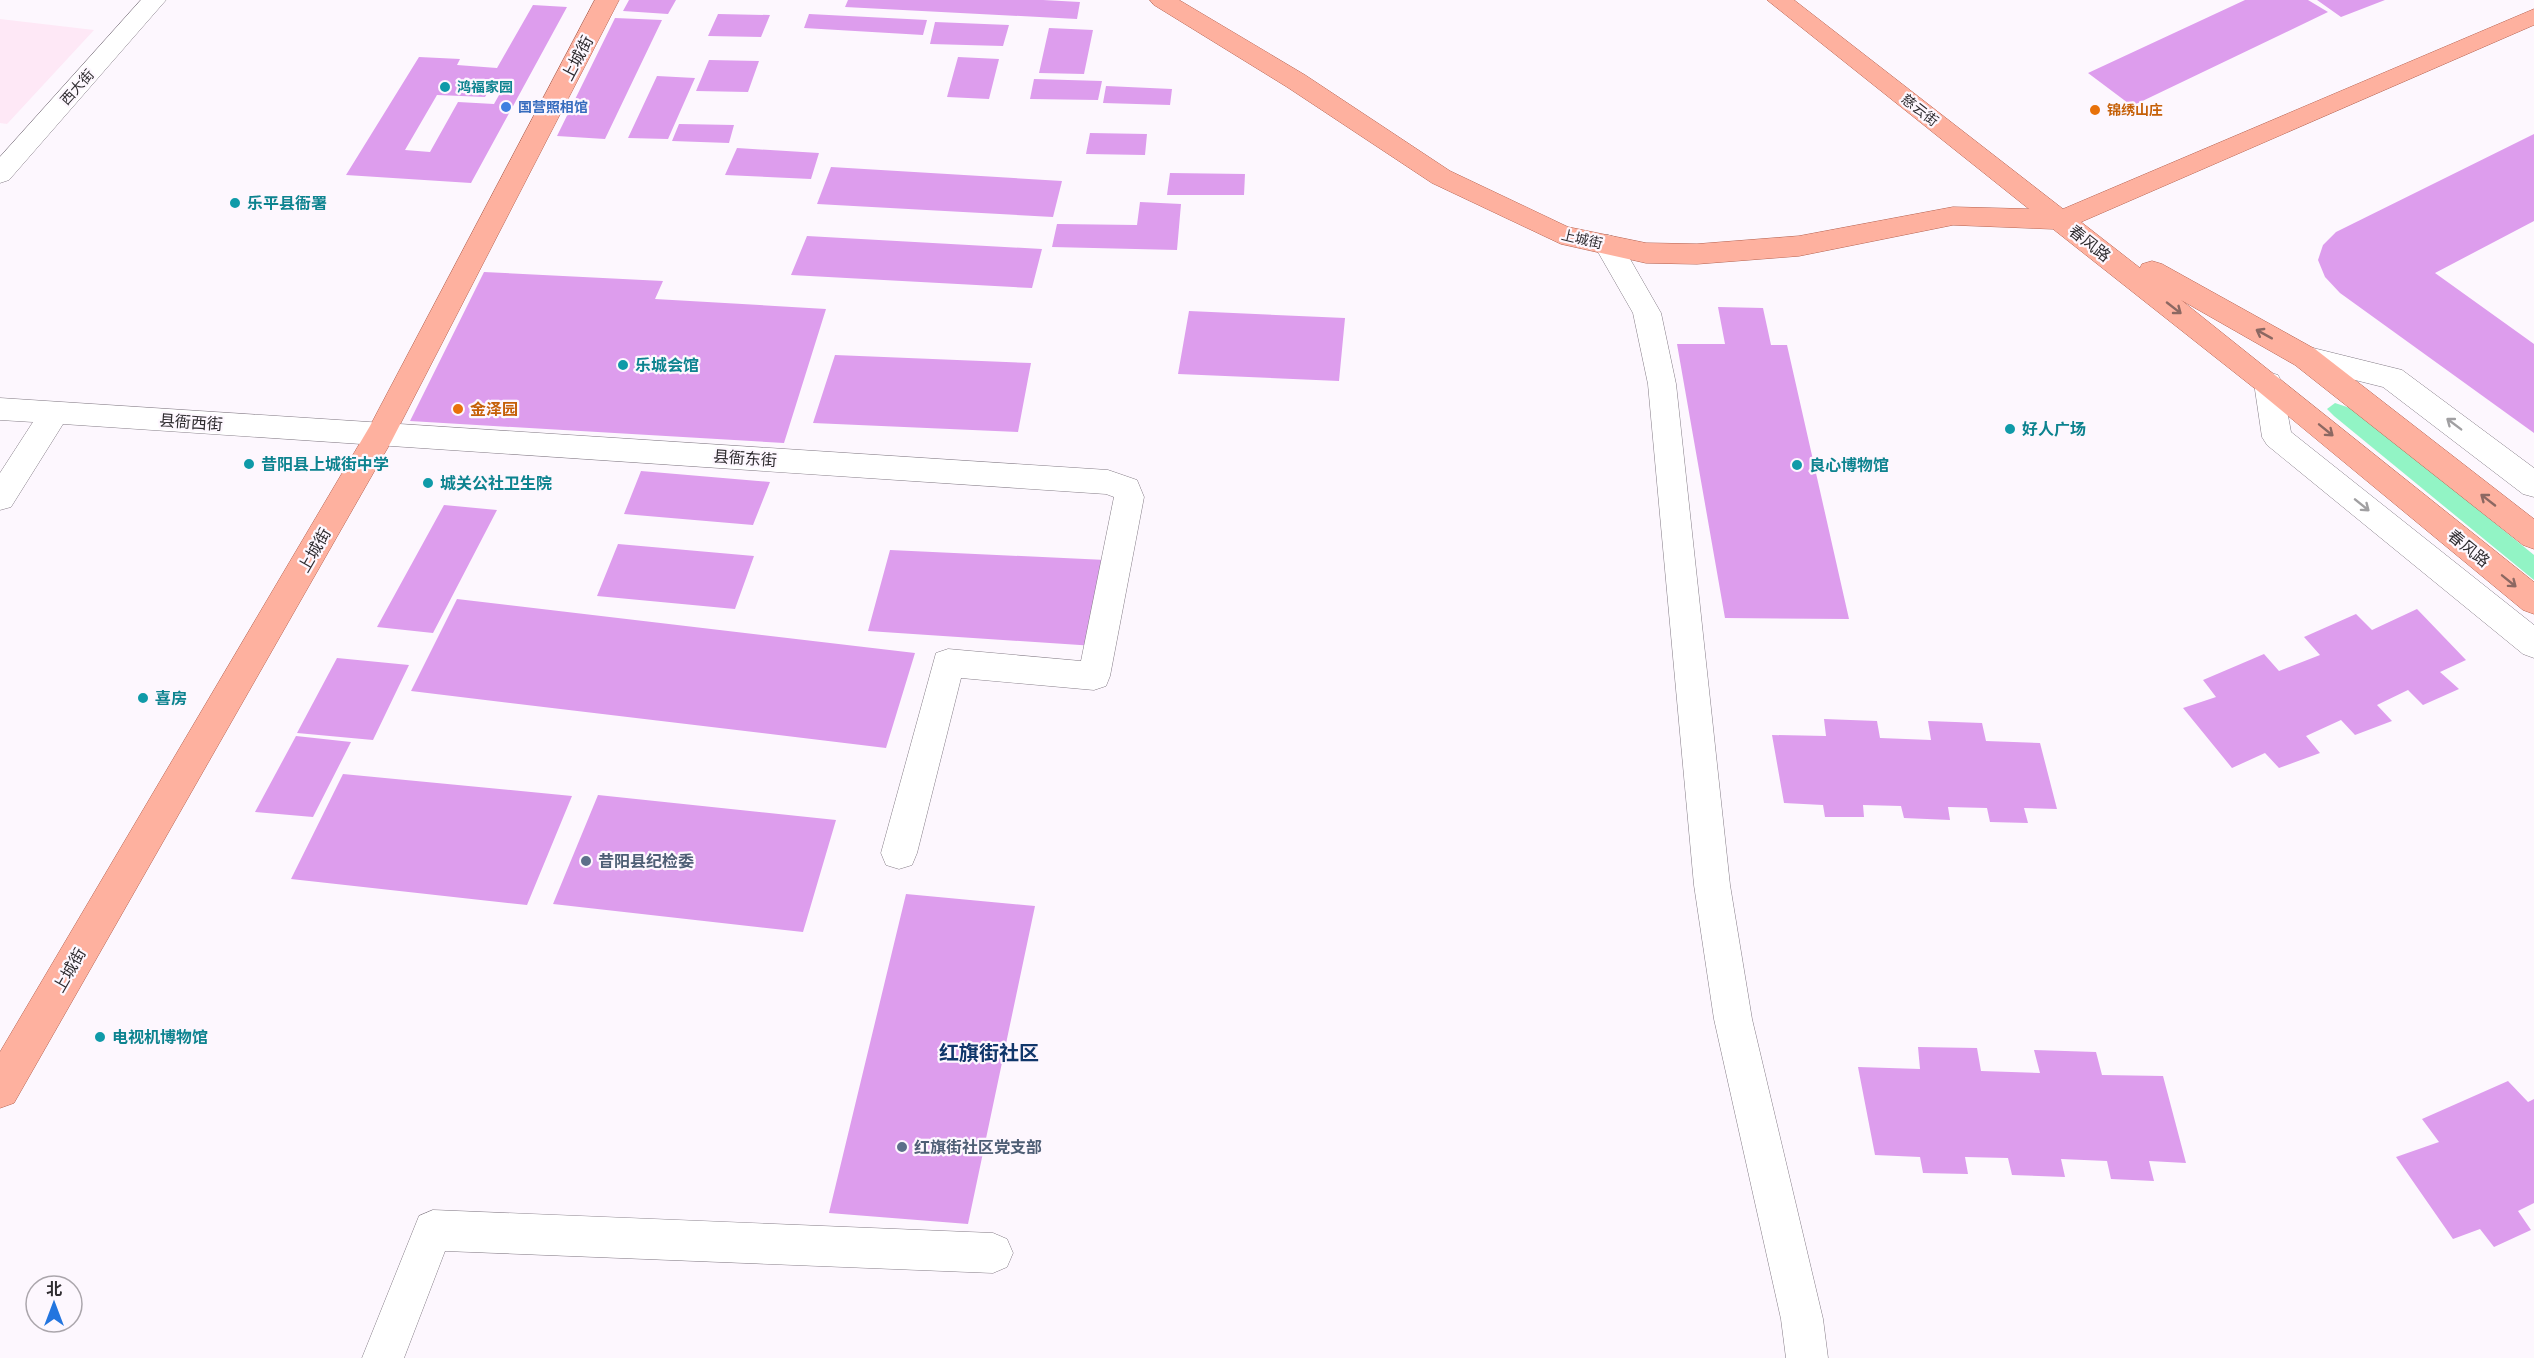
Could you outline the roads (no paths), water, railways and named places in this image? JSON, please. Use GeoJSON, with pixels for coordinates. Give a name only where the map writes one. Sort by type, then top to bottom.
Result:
{"type":"FeatureCollection","features":[{"type":"Feature","properties":{"kind":"main road","name":"上城街"},"geometry":{"type":"LineString","coordinates":[[0,1089],[381,434],[607,0]]}},
{"type":"Feature","properties":{"kind":"main road","name":"上城街"},"geometry":{"type":"LineString","coordinates":[[1162,0],[1296,81],[1441,177],[1560,235],[1646,253],[1697,254],[1799,246],[1953,216],[2062,220]]}},
{"type":"Feature","properties":{"kind":"main road","name":"慈云街"},"geometry":{"type":"LineString","coordinates":[[1779,0],[2062,220]]}},
{"type":"Feature","properties":{"kind":"main road"},"geometry":{"type":"LineString","coordinates":[[2062,220],[2534,16]]}},
{"type":"Feature","properties":{"kind":"main road","name":"春风路"},"geometry":{"type":"LineString","coordinates":[[2062,220],[2305,357],[2534,536]]}},
{"type":"Feature","properties":{"kind":"main road","name":"春风路"},"geometry":{"type":"LineString","coordinates":[[2062,220],[2268,383],[2534,601]]}},
{"type":"Feature","properties":{"kind":"street","name":"西大街"},"geometry":{"type":"LineString","coordinates":[[0,174],[154,0]]}},
{"type":"Feature","properties":{"kind":"street"},"geometry":{"type":"LineString","coordinates":[[1608,245],[1647,313],[1662,384],[1712,885],[1733,1019],[1802,1319],[1807,1358]]}},
{"type":"Feature","properties":{"kind":"street"},"geometry":{"type":"LineString","coordinates":[[2305,357],[2392,378],[2534,485]]}},
{"type":"Feature","properties":{"kind":"street"},"geometry":{"type":"LineString","coordinates":[[2268,383],[2277,437],[2534,644]]}},
{"type":"Feature","properties":{"kind":"street","name":"县衙西街"},"geometry":{"type":"LineString","coordinates":[[0,410],[381,434]]}},
{"type":"Feature","properties":{"kind":"street"},"geometry":{"type":"LineString","coordinates":[[0,498],[55,413]]}},
{"type":"Feature","properties":{"kind":"street","name":"县衙东街"},"geometry":{"type":"LineString","coordinates":[[381,434],[1108,482],[1126,489],[1129,497],[1094,676],[948,663],[899,853]]}},
{"type":"Feature","properties":{"kind":"street"},"geometry":{"type":"LineString","coordinates":[[383,1358],[433,1230],[993,1253]]}},
{"type":"Feature","properties":{"kind":"place","name":"鸿福家园"},"geometry":{"type":"Point","coordinates":[445,87]}},
{"type":"Feature","properties":{"kind":"place","name":"国营照相馆"},"geometry":{"type":"Point","coordinates":[506,107]}},
{"type":"Feature","properties":{"kind":"place","name":"锦绣山庄"},"geometry":{"type":"Point","coordinates":[2095,110]}},
{"type":"Feature","properties":{"kind":"place","name":"乐平县衙署"},"geometry":{"type":"Point","coordinates":[235,203]}},
{"type":"Feature","properties":{"kind":"place","name":"乐城会馆"},"geometry":{"type":"Point","coordinates":[623,365]}},
{"type":"Feature","properties":{"kind":"place","name":"金泽园"},"geometry":{"type":"Point","coordinates":[458,409]}},
{"type":"Feature","properties":{"kind":"place","name":"好人广场"},"geometry":{"type":"Point","coordinates":[2010,429]}},
{"type":"Feature","properties":{"kind":"place","name":"昔阳县上城街中学"},"geometry":{"type":"Point","coordinates":[249,464]}},
{"type":"Feature","properties":{"kind":"place","name":"良心博物馆"},"geometry":{"type":"Point","coordinates":[1797,465]}},
{"type":"Feature","properties":{"kind":"place","name":"城关公社卫生院"},"geometry":{"type":"Point","coordinates":[428,483]}},
{"type":"Feature","properties":{"kind":"place","name":"喜房"},"geometry":{"type":"Point","coordinates":[143,698]}},
{"type":"Feature","properties":{"kind":"place","name":"昔阳县纪检委"},"geometry":{"type":"Point","coordinates":[586,861]}},
{"type":"Feature","properties":{"kind":"place","name":"电视机博物馆"},"geometry":{"type":"Point","coordinates":[100,1037]}},
{"type":"Feature","properties":{"kind":"place","name":"红旗街社区党支部"},"geometry":{"type":"Point","coordinates":[902,1147]}},
{"type":"Feature","properties":{"kind":"district","name":"红旗街社区"},"geometry":{"type":"Point","coordinates":[989,1053]}}]}
